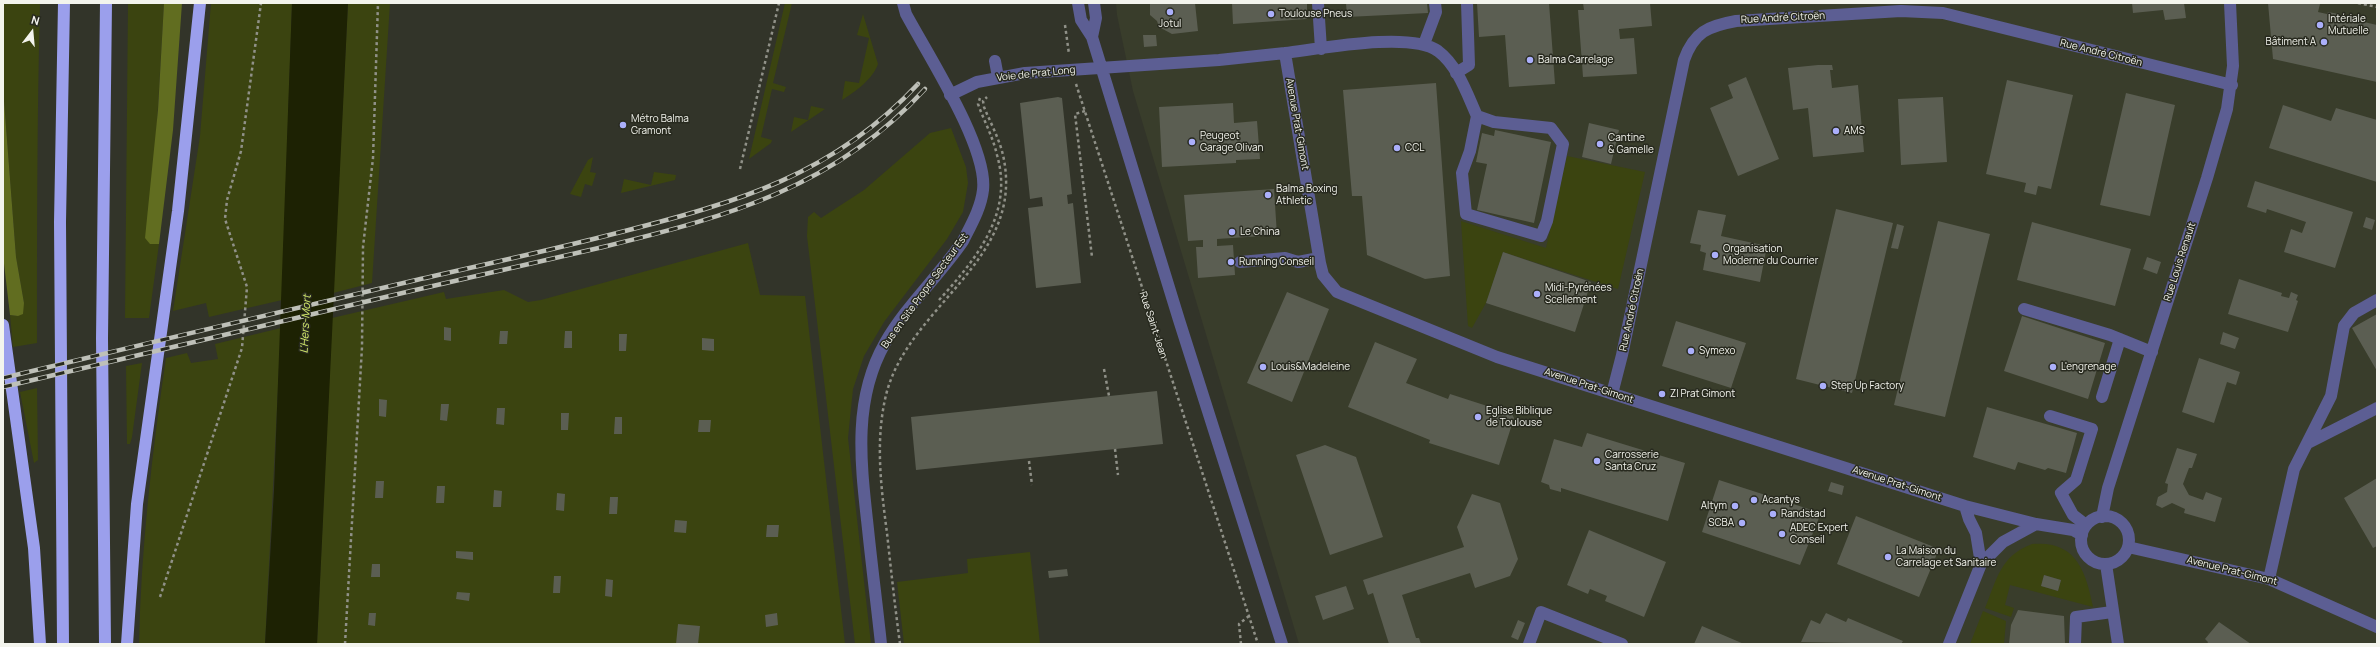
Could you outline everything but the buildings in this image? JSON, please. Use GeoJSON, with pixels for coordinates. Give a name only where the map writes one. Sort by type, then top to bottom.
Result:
{"type":"FeatureCollection","features":[{"type":"Feature","properties":{"kind":"highway"},"geometry":{"type":"LineString","coordinates":[[63,644],[60,222],[64,3]]}},
{"type":"Feature","properties":{"kind":"highway"},"geometry":{"type":"LineString","coordinates":[[105,644],[102,330],[106,3]]}},
{"type":"Feature","properties":{"kind":"highway"},"geometry":{"type":"LineString","coordinates":[[127,644],[137,504],[178,211],[200,3]]}},
{"type":"Feature","properties":{"kind":"highway"},"geometry":{"type":"LineString","coordinates":[[3,325],[34,548],[40,644]]}},
{"type":"Feature","properties":{"kind":"street","name":"Bus en Site Propre Secteur Est"},"geometry":{"type":"LineString","coordinates":[[881,644],[862,474],[862,415],[869,382],[886,342],[956,251],[972,223],[980,204],[983,190],[980,161],[966,124],[906,14],[903,3]]}},
{"type":"Feature","properties":{"kind":"street"},"geometry":{"type":"LineString","coordinates":[[1078,3],[1081,20],[1092,37],[1177,315],[1282,644]]}},
{"type":"Feature","properties":{"kind":"street"},"geometry":{"type":"LineString","coordinates":[[1092,37],[1096,18],[1094,3]]}},
{"type":"Feature","properties":{"kind":"street"},"geometry":{"type":"LineString","coordinates":[[1318,3],[1321,49]]}},
{"type":"Feature","properties":{"kind":"street"},"geometry":{"type":"LineString","coordinates":[[1424,44],[1436,12],[1435,3]]}},
{"type":"Feature","properties":{"kind":"street"},"geometry":{"type":"LineString","coordinates":[[1456,73],[1469,65],[1467,3]]}},
{"type":"Feature","properties":{"kind":"street","name":"Rue Louis Renault"},"geometry":{"type":"LineString","coordinates":[[2102,517],[2108,488],[2218,144],[2232,85],[2230,3]]}},
{"type":"Feature","properties":{"kind":"street","name":"Rue André Citroën"},"geometry":{"type":"LineString","coordinates":[[1612,394],[1622,355],[1684,60],[1692,41],[1704,31],[1716,24],[1736,21],[1901,11],[1942,13],[2232,85]]}},
{"type":"Feature","properties":{"kind":"street"},"geometry":{"type":"LineString","coordinates":[[1101,67],[1220,60],[1340,46],[1407,42],[1424,44],[1437,51],[1449,62],[1477,116],[1470,151],[1462,174],[1466,214],[1541,236],[1547,221],[1563,144],[1551,128],[1494,122],[1477,116]]}},
{"type":"Feature","properties":{"kind":"street","name":"Avenue Prat-Gimont"},"geometry":{"type":"LineString","coordinates":[[1285,53],[1319,258],[1323,276],[1337,292],[1497,356],[1612,394],[1965,506],[2036,524],[2073,530],[2084,530]]}},
{"type":"Feature","properties":{"kind":"street"},"geometry":{"type":"LineString","coordinates":[[995,61],[998,77]]}},
{"type":"Feature","properties":{"kind":"street","name":"Voie de Prat Long"},"geometry":{"type":"LineString","coordinates":[[950,95],[977,82],[998,77],[1101,67]]}},
{"type":"Feature","properties":{"kind":"street"},"geometry":{"type":"LineString","coordinates":[[1240,262],[1285,258],[1298,262],[1319,258]]}},
{"type":"Feature","properties":{"kind":"street"},"geometry":{"type":"LineString","coordinates":[[2269,579],[2294,469],[2331,396],[2344,326],[2354,313],[2377,300]]}},
{"type":"Feature","properties":{"kind":"street"},"geometry":{"type":"LineString","coordinates":[[2024,309],[2120,339],[2152,352]]}},
{"type":"Feature","properties":{"kind":"street"},"geometry":{"type":"LineString","coordinates":[[2102,397],[2120,339]]}},
{"type":"Feature","properties":{"kind":"street"},"geometry":{"type":"LineString","coordinates":[[2308,442],[2377,408]]}},
{"type":"Feature","properties":{"kind":"street"},"geometry":{"type":"LineString","coordinates":[[2050,416],[2092,429],[2076,480],[2062,492],[2073,515],[2084,530]]}},
{"type":"Feature","properties":{"kind":"street"},"geometry":{"type":"LineString","coordinates":[[1965,506],[1969,519],[1976,533],[1981,564]]}},
{"type":"Feature","properties":{"kind":"street"},"geometry":{"type":"LineString","coordinates":[[2102,517],[2110,517],[2123,525],[2129,539],[2128,546],[2120,559],[2106,564],[2100,563],[2089,557],[2082,547],[2084,530],[2096,518],[2102,517]]}},
{"type":"Feature","properties":{"kind":"street"},"geometry":{"type":"LineString","coordinates":[[1949,644],[1981,564],[2003,542],[2036,524]]}},
{"type":"Feature","properties":{"kind":"street","name":"Avenue Prat-Gimont"},"geometry":{"type":"LineString","coordinates":[[2128,546],[2269,579],[2377,628]]}},
{"type":"Feature","properties":{"kind":"street"},"geometry":{"type":"LineString","coordinates":[[2106,564],[2118,644]]}},
{"type":"Feature","properties":{"kind":"street"},"geometry":{"type":"LineString","coordinates":[[1529,644],[1541,612],[1622,644]]}},
{"type":"Feature","properties":{"kind":"street"},"geometry":{"type":"LineString","coordinates":[[2075,644],[2076,617],[2112,612]]}},
{"type":"Feature","properties":{"kind":"path"},"geometry":{"type":"LineString","coordinates":[[160,597],[242,348],[247,288],[225,219],[227,200],[240,150],[261,3]]}},
{"type":"Feature","properties":{"kind":"path"},"geometry":{"type":"LineString","coordinates":[[345,644],[362,347],[363,248],[372,158],[378,3]]}},
{"type":"Feature","properties":{"kind":"path"},"geometry":{"type":"LineString","coordinates":[[740,169],[779,3]]}},
{"type":"Feature","properties":{"kind":"path"},"geometry":{"type":"LineString","coordinates":[[2358,3],[2377,7]]}},
{"type":"Feature","properties":{"kind":"path","name":"Rue Saint-Jean"},"geometry":{"type":"LineString","coordinates":[[1064,23],[1076,86],[1258,644]]}},
{"type":"Feature","properties":{"kind":"path"},"geometry":{"type":"LineString","coordinates":[[1068,86],[1076,86]]}},
{"type":"Feature","properties":{"kind":"path"},"geometry":{"type":"LineString","coordinates":[[900,644],[881,479],[880,453],[885,402],[895,370],[908,345],[923,324],[979,260],[1000,222],[1006,182],[1001,148],[984,107],[983,101],[991,95]]}},
{"type":"Feature","properties":{"kind":"path"},"geometry":{"type":"LineString","coordinates":[[938,301],[968,267],[983,246],[993,227],[999,208],[1001,190],[998,156],[978,104]]}},
{"type":"Feature","properties":{"kind":"path"},"geometry":{"type":"LineString","coordinates":[[1085,111],[1075,114],[1092,257]]}},
{"type":"Feature","properties":{"kind":"path"},"geometry":{"type":"LineString","coordinates":[[1104,369],[1110,396]]}},
{"type":"Feature","properties":{"kind":"path"},"geometry":{"type":"LineString","coordinates":[[1115,449],[1118,476]]}},
{"type":"Feature","properties":{"kind":"path"},"geometry":{"type":"LineString","coordinates":[[1029,461],[1032,485]]}},
{"type":"Feature","properties":{"kind":"path"},"geometry":{"type":"LineString","coordinates":[[1241,644],[1239,624],[1249,616]]}},
{"type":"Feature","properties":{"kind":"shaded area"},"geometry":{"type":"Polygon","coordinates":[[[1116,3],[2377,3],[2377,644],[1299,644],[1133,91],[1117,15],[1116,3]]]}},
{"type":"Feature","properties":{"kind":"green space"},"geometry":{"type":"Polygon","coordinates":[[[3,3],[40,3],[37,343],[13,347],[10,315],[18,316],[24,303],[16,257],[3,88],[3,3]]]}},
{"type":"Feature","properties":{"kind":"green space"},"geometry":{"type":"Polygon","coordinates":[[[128,3],[164,3],[150,244],[159,244],[149,318],[125,318],[128,3]]]}},
{"type":"Feature","properties":{"kind":"green space"},"geometry":{"type":"Polygon","coordinates":[[[164,3],[182,3],[173,130],[159,244],[150,244],[145,238],[158,110],[164,3]]]}},
{"type":"Feature","properties":{"kind":"green space"},"geometry":{"type":"Polygon","coordinates":[[[211,3],[292,3],[282,300],[209,317],[206,303],[173,311],[200,136],[211,3]]]}},
{"type":"Feature","properties":{"kind":"green space"},"geometry":{"type":"Polygon","coordinates":[[[348,3],[390,3],[372,283],[333,293],[348,3]]]}},
{"type":"Feature","properties":{"kind":"green space"},"geometry":{"type":"Polygon","coordinates":[[[785,3],[792,3],[773,83],[786,87],[784,92],[772,89],[761,137],[772,140],[771,143],[749,159],[785,3]]]}},
{"type":"Feature","properties":{"kind":"green space"},"geometry":{"type":"Polygon","coordinates":[[[863,14],[878,64],[876,70],[868,80],[842,100],[845,81],[859,83],[869,38],[857,35],[863,14]]]}},
{"type":"Feature","properties":{"kind":"green space"},"geometry":{"type":"Polygon","coordinates":[[[3,88],[16,257],[24,303],[23,314],[18,316],[10,315],[3,255],[3,88]]]}},
{"type":"Feature","properties":{"kind":"green space"},"geometry":{"type":"Polygon","coordinates":[[[811,106],[825,109],[791,132],[794,117],[808,120],[811,106]]]}},
{"type":"Feature","properties":{"kind":"green space"},"geometry":{"type":"Polygon","coordinates":[[[951,128],[966,167],[968,183],[963,212],[947,239],[884,322],[864,356],[853,389],[848,438],[871,644],[855,644],[807,236],[808,217],[814,212],[821,218],[864,190],[930,133],[951,128]]]}},
{"type":"Feature","properties":{"kind":"green space"},"geometry":{"type":"Polygon","coordinates":[[[1567,156],[1645,172],[1618,289],[1503,252],[1486,303],[1472,328],[1468,326],[1461,221],[1546,248],[1567,156]]]}},
{"type":"Feature","properties":{"kind":"green space"},"geometry":{"type":"Polygon","coordinates":[[[593,157],[590,172],[596,173],[592,186],[585,184],[581,197],[570,194],[588,160],[593,157]]]}},
{"type":"Feature","properties":{"kind":"green space"},"geometry":{"type":"Polygon","coordinates":[[[654,172],[676,175],[675,180],[621,193],[624,179],[651,185],[654,172]]]}},
{"type":"Feature","properties":{"kind":"green space"},"geometry":{"type":"Polygon","coordinates":[[[748,243],[760,295],[805,296],[845,644],[317,644],[332,318],[444,292],[446,299],[504,290],[528,302],[541,300],[748,243]]]}},
{"type":"Feature","properties":{"kind":"green space"},"geometry":{"type":"Polygon","coordinates":[[[281,328],[265,644],[139,644],[142,572],[148,501],[166,358],[187,353],[191,363],[218,359],[215,344],[281,328]]]}},
{"type":"Feature","properties":{"kind":"green space"},"geometry":{"type":"Polygon","coordinates":[[[142,363],[132,437],[130,444],[127,444],[126,366],[142,363]]]}},
{"type":"Feature","properties":{"kind":"green space"},"geometry":{"type":"Polygon","coordinates":[[[37,388],[38,460],[34,463],[20,392],[37,388]]]}},
{"type":"Feature","properties":{"kind":"green space"},"geometry":{"type":"Polygon","coordinates":[[[2032,544],[2047,544],[2059,547],[2069,553],[2076,560],[2087,581],[2093,607],[2010,585],[2005,605],[2014,608],[2011,617],[1985,608],[2001,570],[2006,562],[2021,549],[2032,544]],[[2044,575],[2041,586],[2058,591],[2061,580],[2044,575]]]}},
{"type":"Feature","properties":{"kind":"green space"},"geometry":{"type":"Polygon","coordinates":[[[1030,552],[1040,644],[904,644],[897,582],[968,573],[967,559],[1030,552]]]}},
{"type":"Feature","properties":{"kind":"green space"},"geometry":{"type":"Polygon","coordinates":[[[1983,611],[2006,621],[2004,644],[1970,644],[1983,611]]]}},
{"type":"Feature","properties":{"kind":"water","name":"L'Hers-Mort"},"geometry":{"type":"Polygon","coordinates":[[[292,3],[348,3],[317,644],[265,644],[274,490],[292,3]]]}},
{"type":"Feature","properties":{"kind":"railway"},"geometry":{"type":"LineString","coordinates":[[3,378],[569,245],[705,209],[782,181],[818,163],[852,141],[886,115],[918,84]]}},
{"type":"Feature","properties":{"kind":"railway"},"geometry":{"type":"LineString","coordinates":[[3,387],[649,236],[736,210],[777,194],[817,174],[855,151],[891,123],[925,89]]}},
{"type":"Feature","properties":{"kind":"place","name":"Jotul"},"geometry":{"type":"Point","coordinates":[1170,12]}},
{"type":"Feature","properties":{"kind":"place","name":"Toulouse Pneus"},"geometry":{"type":"Point","coordinates":[1271,14]}},
{"type":"Feature","properties":{"kind":"place","name":"Intériale Mutuelle"},"geometry":{"type":"Point","coordinates":[2320,25]}},
{"type":"Feature","properties":{"kind":"place","name":"Bâtiment A"},"geometry":{"type":"Point","coordinates":[2324,42]}},
{"type":"Feature","properties":{"kind":"place","name":"Balma Carrelage"},"geometry":{"type":"Point","coordinates":[1530,60]}},
{"type":"Feature","properties":{"kind":"place","name":"Métro Balma Gramont"},"geometry":{"type":"Point","coordinates":[623,125]}},
{"type":"Feature","properties":{"kind":"place","name":"AMS"},"geometry":{"type":"Point","coordinates":[1836,131]}},
{"type":"Feature","properties":{"kind":"place","name":"Peugeot Garage Olivan"},"geometry":{"type":"Point","coordinates":[1192,142]}},
{"type":"Feature","properties":{"kind":"place","name":"Cantine & Gamelle"},"geometry":{"type":"Point","coordinates":[1600,144]}},
{"type":"Feature","properties":{"kind":"place","name":"CCL"},"geometry":{"type":"Point","coordinates":[1397,148]}},
{"type":"Feature","properties":{"kind":"place","name":"Balma Boxing Athletic"},"geometry":{"type":"Point","coordinates":[1268,195]}},
{"type":"Feature","properties":{"kind":"place","name":"Le China"},"geometry":{"type":"Point","coordinates":[1232,232]}},
{"type":"Feature","properties":{"kind":"place","name":"Organisation Moderne du Courrier"},"geometry":{"type":"Point","coordinates":[1715,255]}},
{"type":"Feature","properties":{"kind":"place","name":"Running Conseil"},"geometry":{"type":"Point","coordinates":[1231,262]}},
{"type":"Feature","properties":{"kind":"place","name":"Midi-Pyrénées Scellement"},"geometry":{"type":"Point","coordinates":[1537,294]}},
{"type":"Feature","properties":{"kind":"place","name":"Symexo"},"geometry":{"type":"Point","coordinates":[1691,351]}},
{"type":"Feature","properties":{"kind":"place","name":"Louis&Madeleine"},"geometry":{"type":"Point","coordinates":[1263,367]}},
{"type":"Feature","properties":{"kind":"place","name":"L'engrenage"},"geometry":{"type":"Point","coordinates":[2053,367]}},
{"type":"Feature","properties":{"kind":"place","name":"Step Up Factory"},"geometry":{"type":"Point","coordinates":[1823,386]}},
{"type":"Feature","properties":{"kind":"place","name":"ZI Prat Gimont"},"geometry":{"type":"Point","coordinates":[1662,394]}},
{"type":"Feature","properties":{"kind":"place","name":"Eglise Biblique de Toulouse"},"geometry":{"type":"Point","coordinates":[1478,417]}},
{"type":"Feature","properties":{"kind":"place","name":"Carrosserie Santa Cruz"},"geometry":{"type":"Point","coordinates":[1597,461]}},
{"type":"Feature","properties":{"kind":"place","name":"Acantys"},"geometry":{"type":"Point","coordinates":[1754,500]}},
{"type":"Feature","properties":{"kind":"place","name":"Altym"},"geometry":{"type":"Point","coordinates":[1735,506]}},
{"type":"Feature","properties":{"kind":"place","name":"Randstad"},"geometry":{"type":"Point","coordinates":[1773,514]}},
{"type":"Feature","properties":{"kind":"place","name":"SCBA"},"geometry":{"type":"Point","coordinates":[1742,523]}},
{"type":"Feature","properties":{"kind":"place","name":"ADEC Expert Conseil"},"geometry":{"type":"Point","coordinates":[1782,534]}},
{"type":"Feature","properties":{"kind":"place","name":"La Maison du Carrelage et Sanitaire"},"geometry":{"type":"Point","coordinates":[1888,557]}}]}
